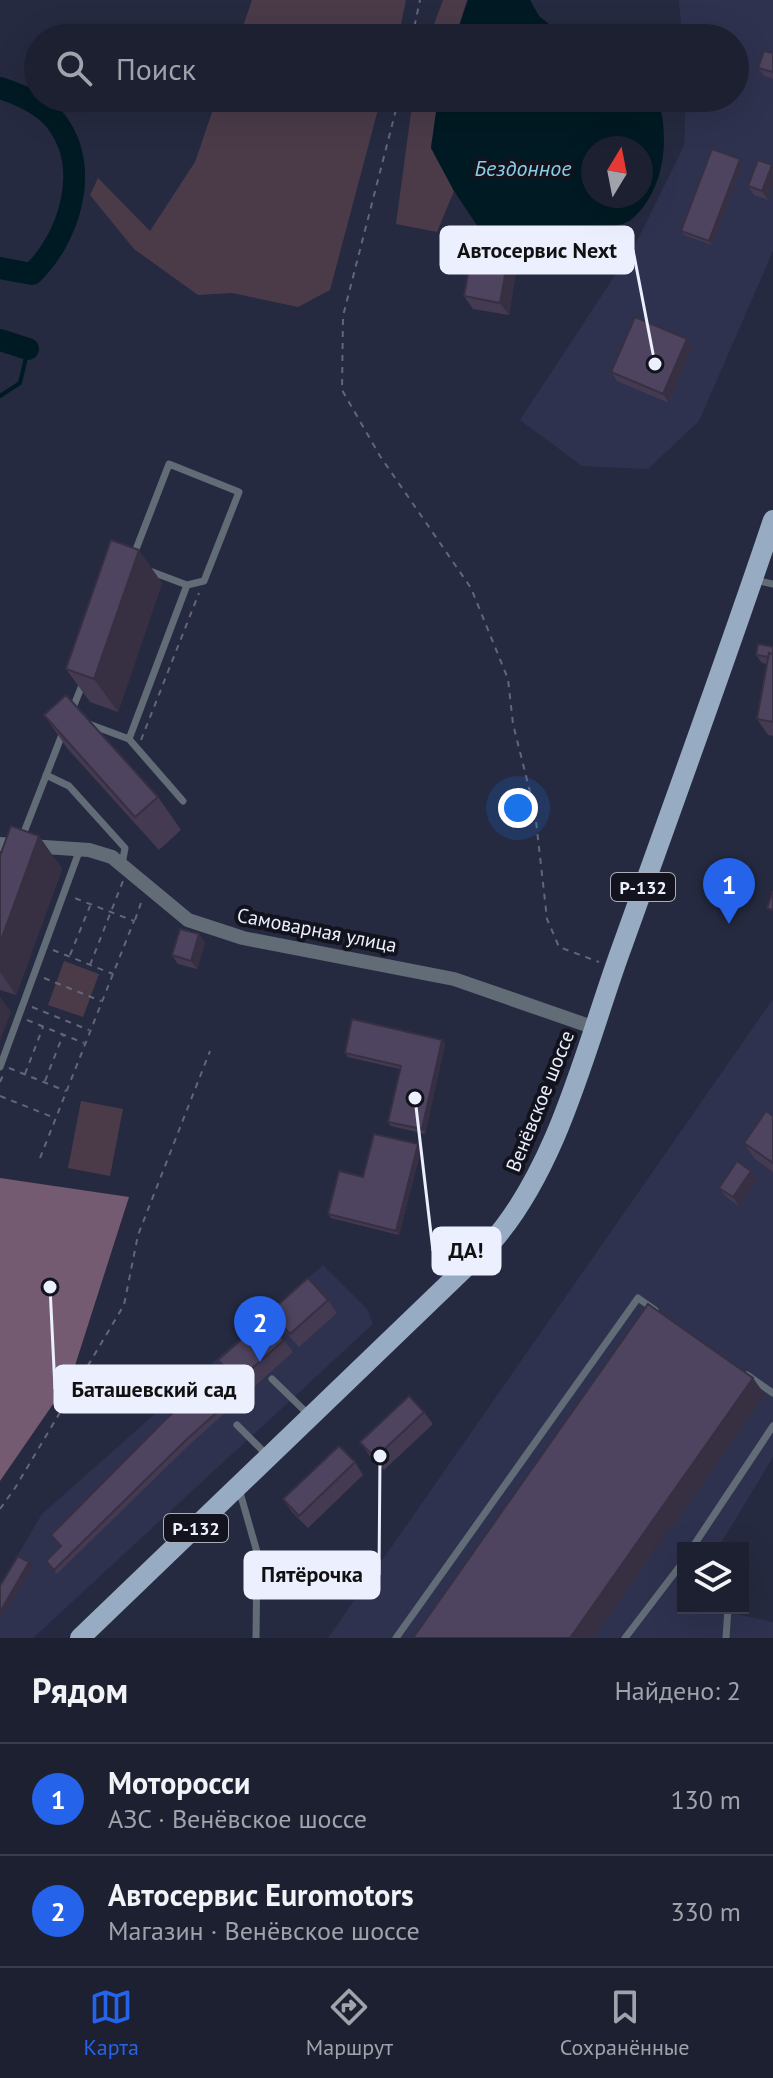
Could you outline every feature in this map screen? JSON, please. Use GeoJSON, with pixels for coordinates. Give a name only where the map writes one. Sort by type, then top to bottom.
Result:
{"type":"FeatureCollection","features":[{"type":"Feature","properties":{"kind":"main road","name":"Венёвское шоссе"},"geometry":{"type":"LineString","coordinates":[[80,1638],[492,1242],[530,1191],[595,1028],[614,968],[763,582],[773,520]]}},
{"type":"Feature","properties":{"kind":"street","name":"Самоварная улица"},"geometry":{"type":"LineString","coordinates":[[0,844],[18,850],[80,849],[112,857],[188,920],[243,938],[442,976],[595,1028]]}},
{"type":"Feature","properties":{"kind":"lane"},"geometry":{"type":"LineString","coordinates":[[130,563],[169,464],[239,492],[204,581],[187,585],[144,569]]}},
{"type":"Feature","properties":{"kind":"lane"},"geometry":{"type":"LineString","coordinates":[[129,739],[187,585]]}},
{"type":"Feature","properties":{"kind":"lane"},"geometry":{"type":"LineString","coordinates":[[18,850],[86,674]]}},
{"type":"Feature","properties":{"kind":"lane"},"geometry":{"type":"LineString","coordinates":[[70,716],[129,739],[183,801]]}},
{"type":"Feature","properties":{"kind":"lane"},"geometry":{"type":"LineString","coordinates":[[46,775],[69,786],[125,848],[125,867]]}},
{"type":"Feature","properties":{"kind":"lane"},"geometry":{"type":"LineString","coordinates":[[0,1066],[80,849]]}},
{"type":"Feature","properties":{"kind":"lane"},"geometry":{"type":"LineString","coordinates":[[396,1638],[638,1298],[663,1316]]}},
{"type":"Feature","properties":{"kind":"lane"},"geometry":{"type":"LineString","coordinates":[[736,1367],[773,1393]]}},
{"type":"Feature","properties":{"kind":"lane"},"geometry":{"type":"LineString","coordinates":[[272,1379],[311,1417]]}},
{"type":"Feature","properties":{"kind":"lane"},"geometry":{"type":"LineString","coordinates":[[237,1425],[269,1457]]}},
{"type":"Feature","properties":{"kind":"lane"},"geometry":{"type":"LineString","coordinates":[[696,1542],[773,1426]]}},
{"type":"Feature","properties":{"kind":"lane"},"geometry":{"type":"LineString","coordinates":[[238,1487],[257,1552],[256,1638]]}},
{"type":"Feature","properties":{"kind":"lane"},"geometry":{"type":"LineString","coordinates":[[625,1638],[677,1570]]}},
{"type":"Feature","properties":{"kind":"lane"},"geometry":{"type":"LineString","coordinates":[[726,1638],[728,1614]]}},
{"type":"Feature","properties":{"kind":"path"},"geometry":{"type":"LineString","coordinates":[[415,24],[420,0]]}},
{"type":"Feature","properties":{"kind":"path"},"geometry":{"type":"LineString","coordinates":[[395,112],[343,316],[342,390],[380,456],[471,588],[508,679],[513,724],[535,812],[547,919],[559,947],[614,968]]}},
{"type":"Feature","properties":{"kind":"path"},"geometry":{"type":"LineString","coordinates":[[137,749],[204,581]]}},
{"type":"Feature","properties":{"kind":"path"},"geometry":{"type":"LineString","coordinates":[[90,965],[125,867]]}},
{"type":"Feature","properties":{"kind":"path"},"geometry":{"type":"LineString","coordinates":[[40,1158],[148,887]]}},
{"type":"Feature","properties":{"kind":"path"},"geometry":{"type":"LineString","coordinates":[[64,893],[134,921]]}},
{"type":"Feature","properties":{"kind":"path"},"geometry":{"type":"LineString","coordinates":[[70,957],[91,904]]}},
{"type":"Feature","properties":{"kind":"path"},"geometry":{"type":"LineString","coordinates":[[44,947],[113,974]]}},
{"type":"Feature","properties":{"kind":"path"},"geometry":{"type":"LineString","coordinates":[[34,974],[102,1001]]}},
{"type":"Feature","properties":{"kind":"path"},"geometry":{"type":"LineString","coordinates":[[23,1004],[91,1030]]}},
{"type":"Feature","properties":{"kind":"path"},"geometry":{"type":"LineString","coordinates":[[19,1016],[86,1043]]}},
{"type":"Feature","properties":{"kind":"path"},"geometry":{"type":"LineString","coordinates":[[24,1074],[44,1026]]}},
{"type":"Feature","properties":{"kind":"path"},"geometry":{"type":"LineString","coordinates":[[44,1082],[63,1034]]}},
{"type":"Feature","properties":{"kind":"path"},"geometry":{"type":"LineString","coordinates":[[0,1509],[124,1305],[138,1235],[210,1051]]}},
{"type":"Feature","properties":{"kind":"path"},"geometry":{"type":"LineString","coordinates":[[0,1066],[66,1091]]}},
{"type":"Feature","properties":{"kind":"path"},"geometry":{"type":"LineString","coordinates":[[0,1096],[55,1118]]}},
{"type":"Feature","properties":{"kind":"shaded area"},"geometry":{"type":"Polygon","coordinates":[[[252,0],[406,0],[401,24],[244,24],[252,0]]]}},
{"type":"Feature","properties":{"kind":"shaded area"},"geometry":{"type":"Polygon","coordinates":[[[443,0],[467,0],[459,24],[434,24],[443,0]]]}},
{"type":"Feature","properties":{"kind":"shaded area"},"geometry":{"type":"Polygon","coordinates":[[[679,0],[773,0],[773,251],[699,421],[648,469],[582,466],[520,420],[635,245],[684,146],[685,112],[749,112],[749,24],[681,24],[679,0]]]}},
{"type":"Feature","properties":{"kind":"shaded area"},"geometry":{"type":"Polygon","coordinates":[[[212,112],[377,112],[330,290],[298,307],[232,293],[198,295],[134,249],[90,195],[98,178],[150,231],[195,162],[212,112]]]}},
{"type":"Feature","properties":{"kind":"shaded area"},"geometry":{"type":"Polygon","coordinates":[[[411,112],[436,112],[431,148],[454,191],[437,232],[396,224],[411,112]]]}},
{"type":"Feature","properties":{"kind":"shaded area"},"geometry":{"type":"Polygon","coordinates":[[[64,961],[99,974],[83,1017],[48,1005],[64,961]]]}},
{"type":"Feature","properties":{"kind":"shaded area"},"geometry":{"type":"Polygon","coordinates":[[[773,999],[773,1457],[722,1542],[677,1542],[677,1614],[735,1614],[773,1622],[773,1638],[328,1638],[773,999]]]}},
{"type":"Feature","properties":{"kind":"shaded area"},"geometry":{"type":"Polygon","coordinates":[[[81,1101],[123,1109],[110,1176],[68,1168],[81,1101]]]}},
{"type":"Feature","properties":{"kind":"shaded area"},"geometry":{"type":"Polygon","coordinates":[[[0,1178],[129,1197],[71,1378],[0,1481],[0,1178]]]}},
{"type":"Feature","properties":{"kind":"shaded area"},"geometry":{"type":"Polygon","coordinates":[[[323,1265],[367,1309],[373,1324],[33,1638],[0,1638],[0,1585],[42,1514],[323,1265]]]}},
{"type":"Feature","properties":{"kind":"water"},"geometry":{"type":"Polygon","coordinates":[[[468,0],[530,0],[539,16],[549,24],[460,24],[468,0]]]}},
{"type":"Feature","properties":{"kind":"water","name":"Бездонное"},"geometry":{"type":"Polygon","coordinates":[[[436,112],[662,112],[664,146],[653,191],[653,136],[581,136],[581,208],[642,208],[628,222],[601,228],[573,251],[535,246],[478,227],[431,148],[436,112]]]}},
{"type":"Feature","properties":{"kind":"building"},"geometry":{"type":"Polygon","coordinates":[[[764,51],[773,53],[773,72],[758,68],[764,51]]]}},
{"type":"Feature","properties":{"kind":"building"},"geometry":{"type":"Polygon","coordinates":[[[712,149],[740,159],[709,241],[681,231],[712,149]]]}},
{"type":"Feature","properties":{"kind":"building"},"geometry":{"type":"Polygon","coordinates":[[[758,160],[772,165],[762,191],[748,186],[758,160]]]}},
{"type":"Feature","properties":{"kind":"building"},"geometry":{"type":"Polygon","coordinates":[[[472,253],[508,259],[500,303],[464,296],[472,253]]]}},
{"type":"Feature","properties":{"kind":"building"},"geometry":{"type":"Polygon","coordinates":[[[635,317],[687,339],[663,394],[611,372],[635,317]]]}},
{"type":"Feature","properties":{"kind":"building"},"geometry":{"type":"Polygon","coordinates":[[[111,540],[139,550],[94,679],[66,669],[111,540]]]}},
{"type":"Feature","properties":{"kind":"building"},"geometry":{"type":"Polygon","coordinates":[[[758,644],[773,647],[773,654],[769,653],[768,657],[756,655],[758,644]]]}},
{"type":"Feature","properties":{"kind":"building"},"geometry":{"type":"Polygon","coordinates":[[[769,653],[773,654],[773,722],[757,719],[769,653]]]}},
{"type":"Feature","properties":{"kind":"building"},"geometry":{"type":"Polygon","coordinates":[[[66,695],[158,797],[135,817],[44,715],[66,695]]]}},
{"type":"Feature","properties":{"kind":"building"},"geometry":{"type":"Polygon","coordinates":[[[11,826],[39,836],[0,943],[0,856],[11,826]]]}},
{"type":"Feature","properties":{"kind":"building"},"geometry":{"type":"Polygon","coordinates":[[[773,891],[773,910],[767,908],[773,891]]]}},
{"type":"Feature","properties":{"kind":"building"},"geometry":{"type":"Polygon","coordinates":[[[180,929],[199,934],[191,961],[172,955],[180,929]]]}},
{"type":"Feature","properties":{"kind":"building"},"geometry":{"type":"Polygon","coordinates":[[[352,1019],[442,1040],[422,1129],[388,1122],[401,1066],[345,1053],[352,1019]]]}},
{"type":"Feature","properties":{"kind":"building"},"geometry":{"type":"Polygon","coordinates":[[[766,1111],[773,1116],[773,1163],[744,1143],[766,1111]]]}},
{"type":"Feature","properties":{"kind":"building"},"geometry":{"type":"Polygon","coordinates":[[[374,1134],[418,1144],[396,1231],[328,1214],[339,1171],[363,1177],[374,1134]]]}},
{"type":"Feature","properties":{"kind":"building"},"geometry":{"type":"Polygon","coordinates":[[[737,1161],[751,1171],[733,1197],[719,1188],[737,1161]]]}},
{"type":"Feature","properties":{"kind":"building"},"geometry":{"type":"Polygon","coordinates":[[[308,1278],[328,1300],[290,1334],[270,1312],[308,1278]]]}},
{"type":"Feature","properties":{"kind":"building"},"geometry":{"type":"Polygon","coordinates":[[[648,1304],[753,1378],[570,1638],[413,1638],[648,1304]]]}},
{"type":"Feature","properties":{"kind":"building"},"geometry":{"type":"Polygon","coordinates":[[[266,1318],[284,1340],[238,1381],[218,1360],[266,1318]]]}},
{"type":"Feature","properties":{"kind":"building"},"geometry":{"type":"Polygon","coordinates":[[[224,1368],[243,1389],[186,1440],[54,1570],[46,1561],[61,1546],[51,1535],[166,1419],[224,1368]]]}},
{"type":"Feature","properties":{"kind":"building"},"geometry":{"type":"Polygon","coordinates":[[[409,1396],[424,1412],[375,1458],[360,1442],[409,1396]]]}},
{"type":"Feature","properties":{"kind":"building"},"geometry":{"type":"Polygon","coordinates":[[[339,1446],[355,1462],[299,1516],[283,1499],[339,1446]]]}},
{"type":"Feature","properties":{"kind":"building"},"geometry":{"type":"Polygon","coordinates":[[[18,1556],[29,1562],[0,1612],[0,1586],[18,1556]]]}},
{"type":"Feature","properties":{"kind":"waterway"},"geometry":{"type":"LineString","coordinates":[[0,88],[24,97]]}},
{"type":"Feature","properties":{"kind":"waterway"},"geometry":{"type":"LineString","coordinates":[[0,268],[32,274],[56,242],[71,203],[74,182],[68,142],[47,112]]}},
{"type":"Feature","properties":{"kind":"waterway"},"geometry":{"type":"LineString","coordinates":[[0,340],[28,349]]}},
{"type":"Feature","properties":{"kind":"waterway"},"geometry":{"type":"LineString","coordinates":[[0,396],[20,383],[28,349]]}},
{"type":"Feature","properties":{"kind":"place","name":"Автосервис Next"},"geometry":{"type":"Point","coordinates":[655,364]}},
{"type":"Feature","properties":{"kind":"place","name":"Моторосси"},"geometry":{"type":"Point","coordinates":[729,924]}},
{"type":"Feature","properties":{"kind":"place","name":"ДА!"},"geometry":{"type":"Point","coordinates":[415,1098]}},
{"type":"Feature","properties":{"kind":"place","name":"Баташевский сад"},"geometry":{"type":"Point","coordinates":[50,1287]}},
{"type":"Feature","properties":{"kind":"place","name":"Автосервис Euromotors"},"geometry":{"type":"Point","coordinates":[260,1362]}},
{"type":"Feature","properties":{"kind":"place","name":"Пятёрочка"},"geometry":{"type":"Point","coordinates":[380,1456]}}]}
